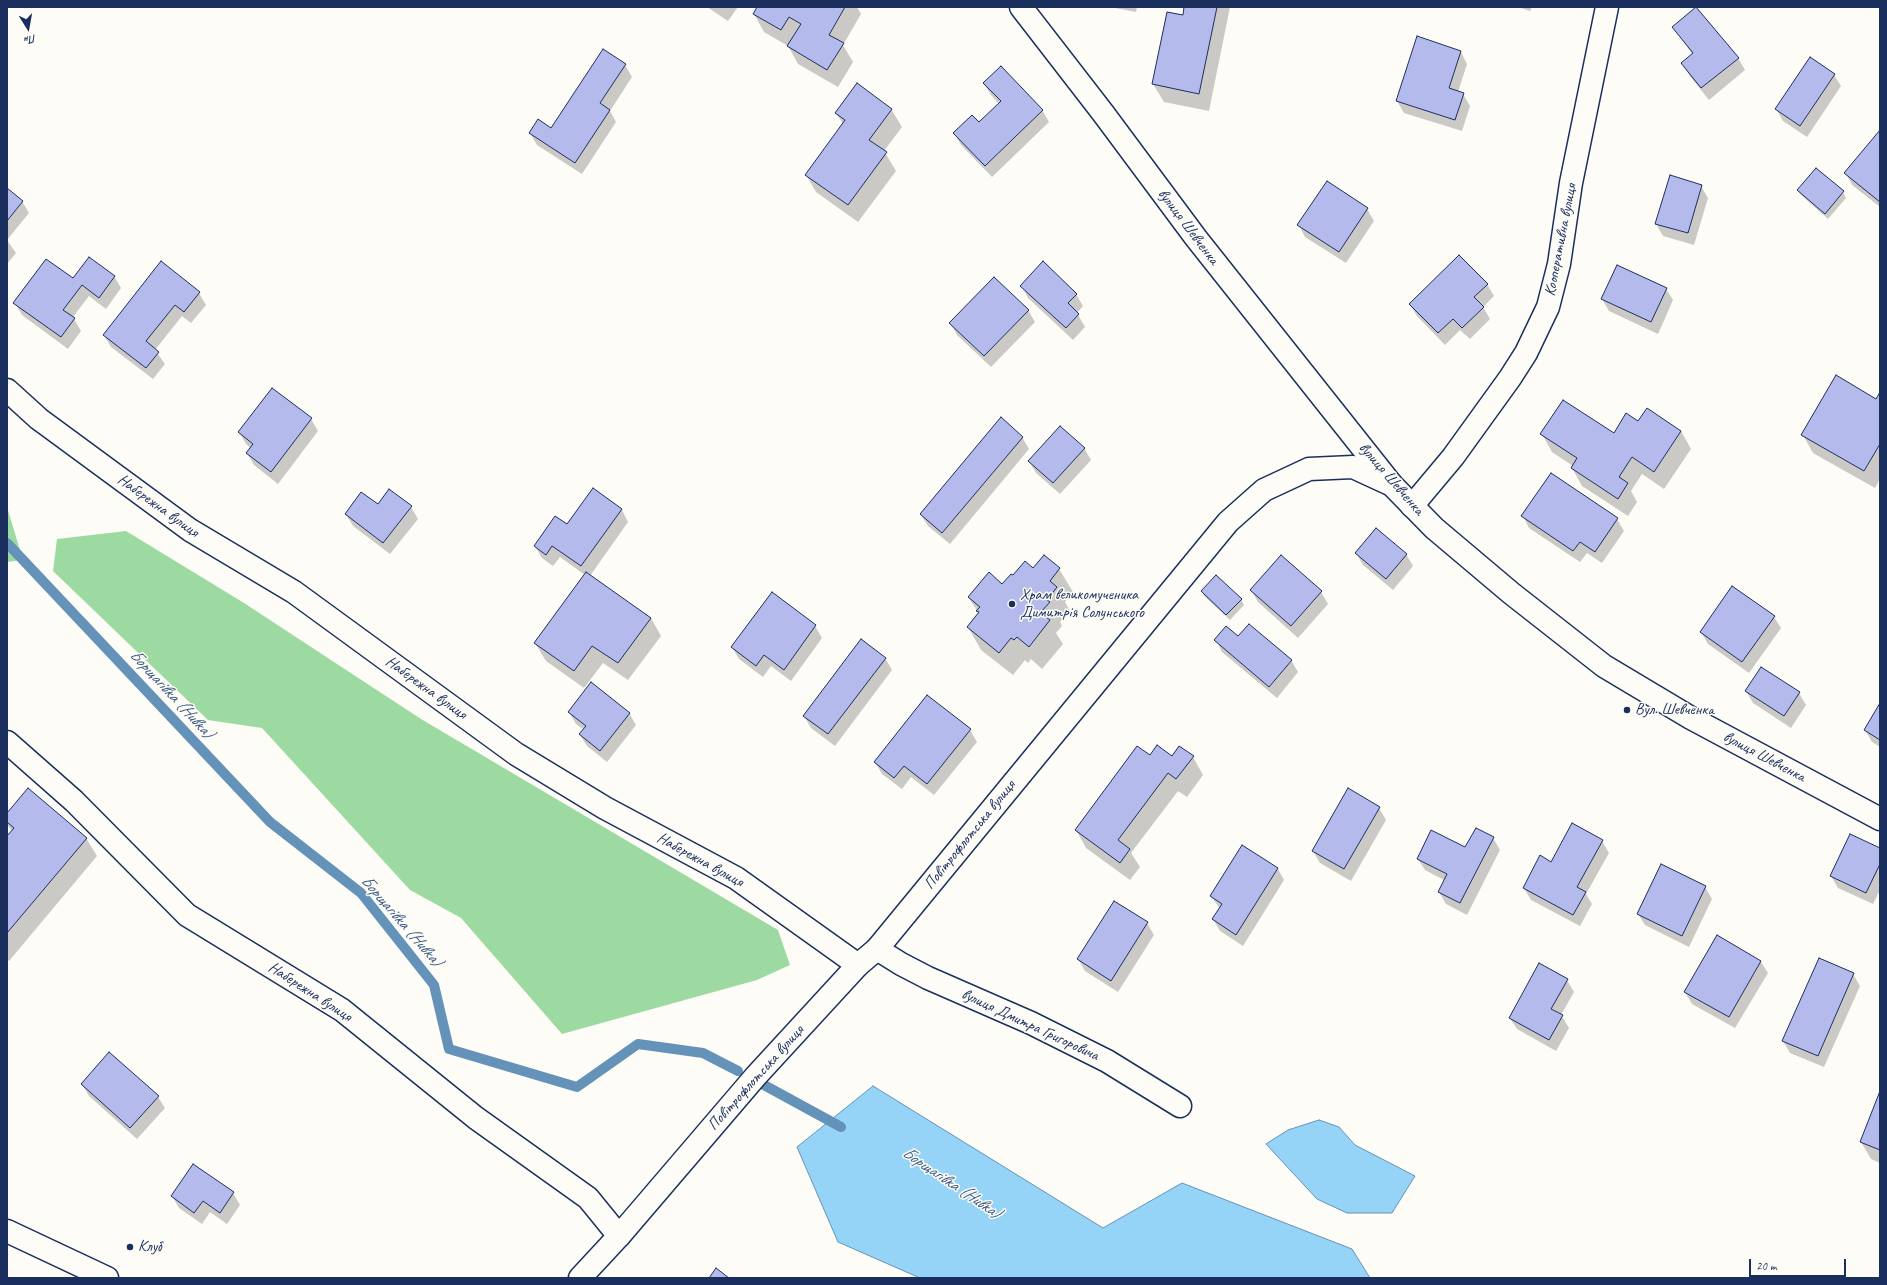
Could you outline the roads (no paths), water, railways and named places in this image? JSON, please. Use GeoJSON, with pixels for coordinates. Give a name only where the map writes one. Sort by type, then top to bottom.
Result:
{"type":"FeatureCollection","features":[{"type":"Feature","properties":{"kind":"street","name":"вулиця Шевченка"},"geometry":{"type":"LineString","coordinates":[[1021,7],[1103,113],[1196,238],[1392,485],[1434,528],[1604,666],[1691,718],[1880,819]]}},
{"type":"Feature","properties":{"kind":"street","name":"Кооперативна вулиця"},"geometry":{"type":"LineString","coordinates":[[1412,506],[1453,458],[1510,378],[1526,353],[1548,307],[1559,264],[1573,176],[1607,7]]}},
{"type":"Feature","properties":{"kind":"street","name":"Набережна вулиця"},"geometry":{"type":"LineString","coordinates":[[7,390],[39,419],[190,530],[294,592],[516,754],[605,808],[736,878],[858,965]]}},
{"type":"Feature","properties":{"kind":"street","name":"Повітрофлотська вулиця"},"geometry":{"type":"LineString","coordinates":[[580,1278],[619,1236],[755,1077],[858,965],[877,949],[1228,522],[1264,490],[1309,469],[1353,467],[1392,485]]}},
{"type":"Feature","properties":{"kind":"street","name":"Набережна вулиця"},"geometry":{"type":"LineString","coordinates":[[7,742],[74,801],[187,915],[342,1010],[476,1118],[588,1198],[619,1236]]}},
{"type":"Feature","properties":{"kind":"street","name":"вулиця Дмитра Григоровича"},"geometry":{"type":"LineString","coordinates":[[877,949],[928,978],[1031,1023],[1107,1061],[1180,1106]]}},
{"type":"Feature","properties":{"kind":"street"},"geometry":{"type":"LineString","coordinates":[[7,1231],[107,1278]]}},
{"type":"Feature","properties":{"kind":"water"},"geometry":{"type":"Polygon","coordinates":[[[873,1086],[1103,1228],[1182,1183],[1352,1249],[1370,1278],[920,1278],[838,1242],[797,1147],[873,1086]]]}},
{"type":"Feature","properties":{"kind":"water"},"geometry":{"type":"Polygon","coordinates":[[[1319,1120],[1339,1127],[1355,1145],[1415,1176],[1392,1213],[1347,1213],[1317,1199],[1266,1144],[1288,1130],[1319,1120]]]}},
{"type":"Feature","properties":{"kind":"waterway","name":"Борщагівка (Нивка)"},"geometry":{"type":"LineString","coordinates":[[7,543],[270,822],[361,893],[434,985],[449,1049],[577,1087],[638,1044],[703,1053],[738,1071]]}},
{"type":"Feature","properties":{"kind":"waterway","name":"Борщагівка (Нивка)"},"geometry":{"type":"LineString","coordinates":[[764,1085],[841,1127]]}},
{"type":"Feature","properties":{"kind":"place","name":"Храм великомученика Димитрія Солунського"},"geometry":{"type":"Point","coordinates":[1012,604]}},
{"type":"Feature","properties":{"kind":"place","name":"Вул. Шевченка"},"geometry":{"type":"Point","coordinates":[1627,710]}},
{"type":"Feature","properties":{"kind":"place","name":"Клуб"},"geometry":{"type":"Point","coordinates":[130,1247]}}]}
